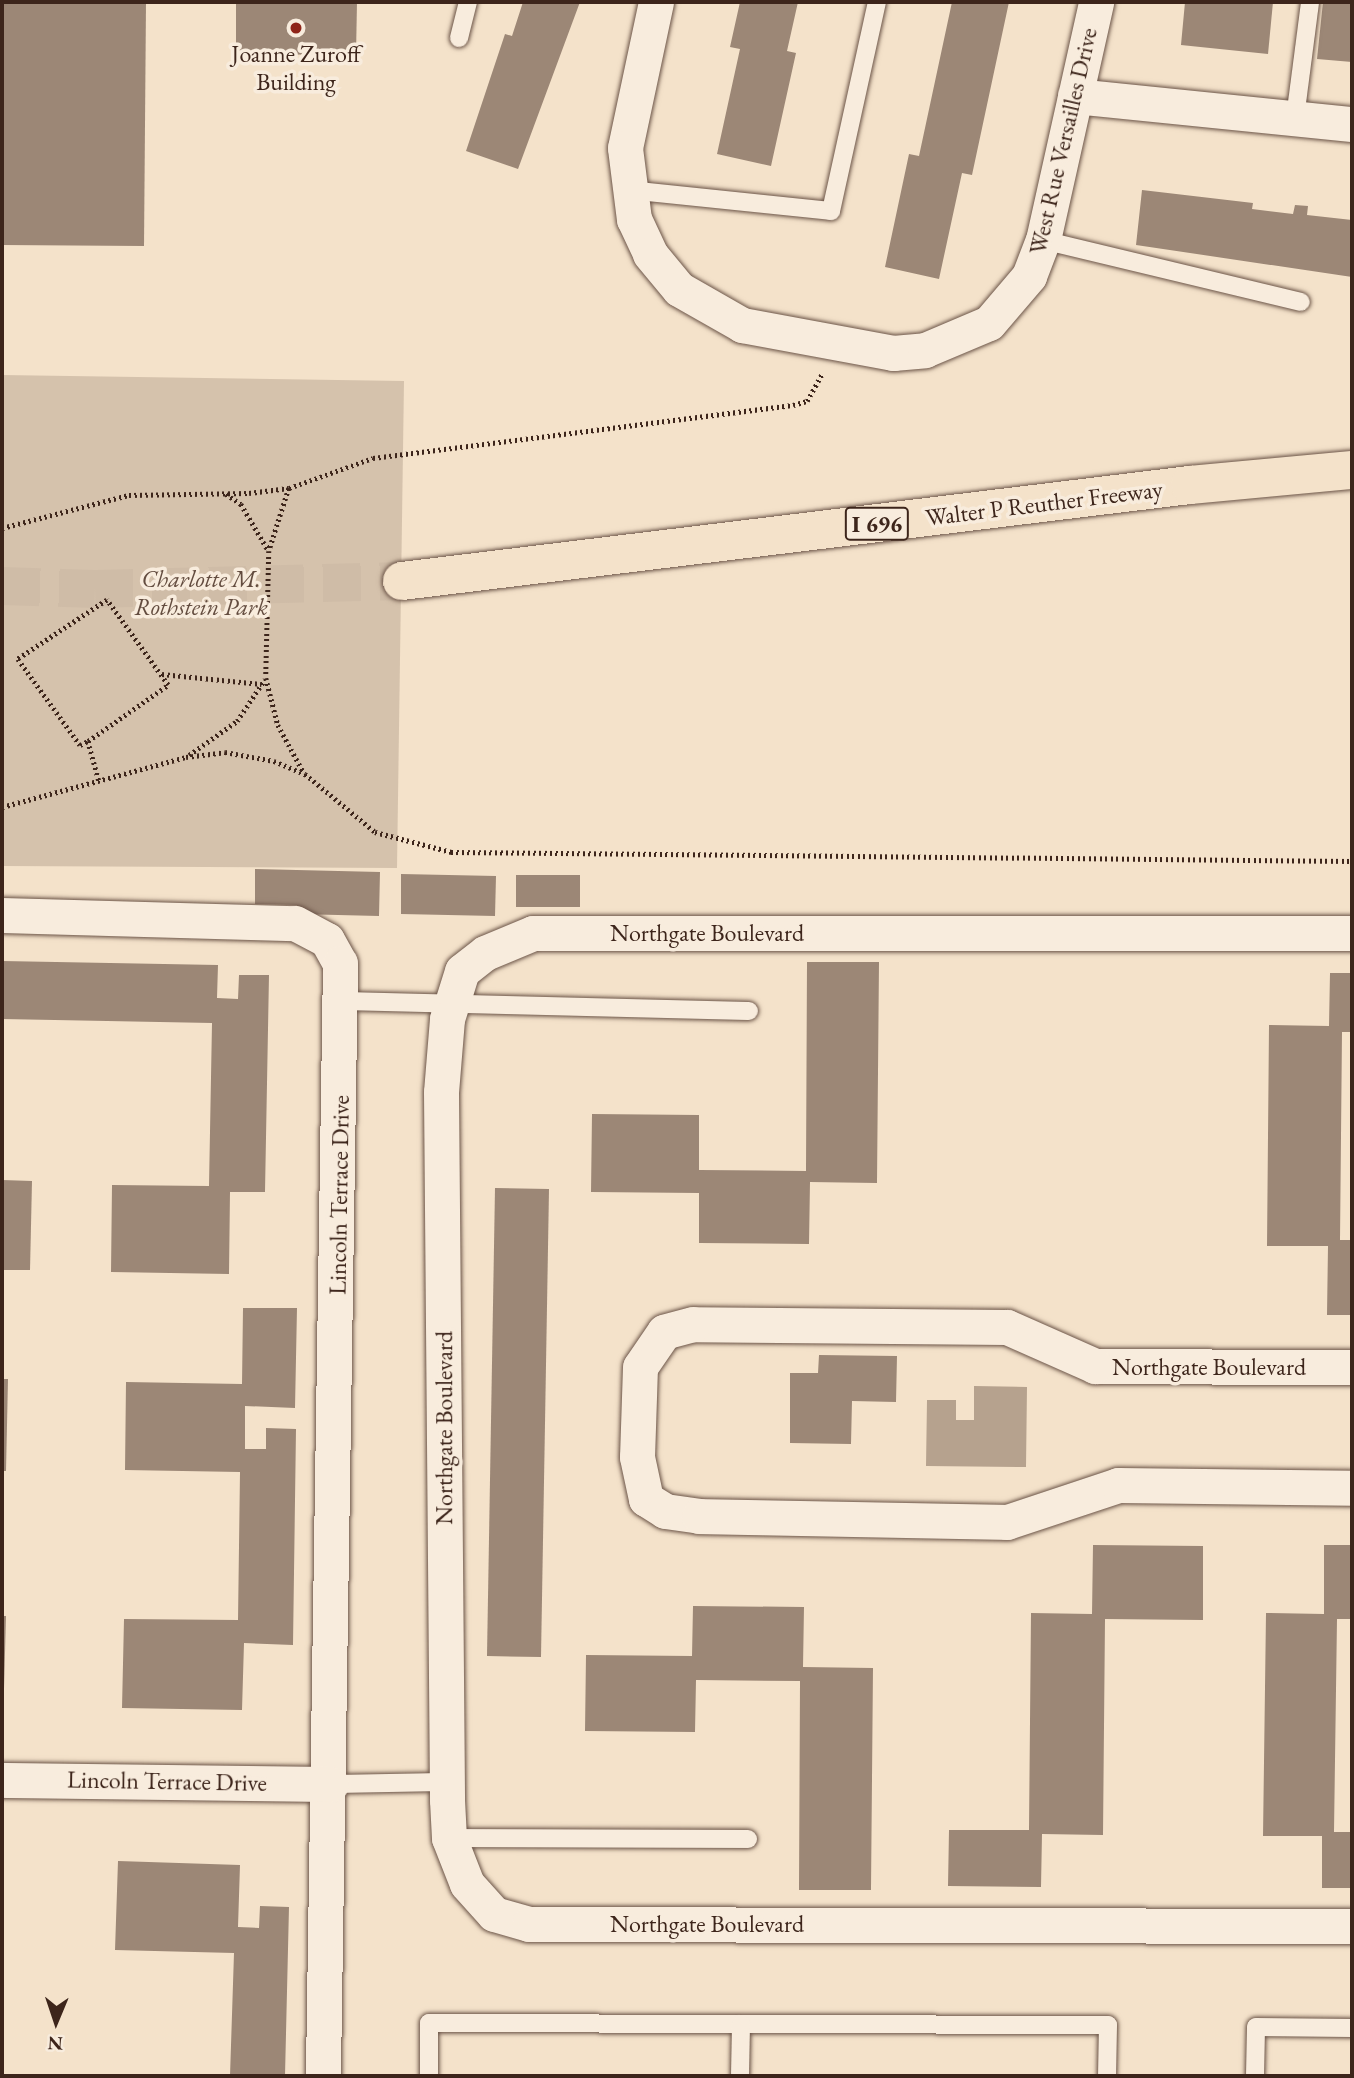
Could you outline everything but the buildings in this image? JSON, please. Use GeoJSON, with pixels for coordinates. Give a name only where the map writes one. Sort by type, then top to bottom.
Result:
{"type":"FeatureCollection","features":[{"type":"Feature","properties":{"kind":"highway","name":"Walter P Reuther Freeway"},"geometry":{"type":"LineString","coordinates":[[402,581],[1352,470]]}},
{"type":"Feature","properties":{"kind":"street","name":"West Rue Versailles Drive"},"geometry":{"type":"LineString","coordinates":[[656,2],[625,148],[628,190],[650,254],[679,289],[743,325],[893,354],[959,338],[989,323],[1012,300],[1043,240],[1096,2]]}},
{"type":"Feature","properties":{"kind":"street"},"geometry":{"type":"LineString","coordinates":[[1075,96],[1352,124]]}},
{"type":"Feature","properties":{"kind":"street","name":"Lincoln Terrace Drive"},"geometry":{"type":"LineString","coordinates":[[2,915],[295,923],[327,940],[340,963],[343,1001],[331,1784],[323,2076]]}},
{"type":"Feature","properties":{"kind":"street","name":"Northgate Boulevard"},"geometry":{"type":"LineString","coordinates":[[1352,933],[533,933],[485,953],[462,971],[453,1000],[441,1092],[449,1838],[467,1884],[494,1914],[529,1924],[1352,1926]]}},
{"type":"Feature","properties":{"kind":"street","name":"Northgate Boulevard"},"geometry":{"type":"LineString","coordinates":[[1352,1367],[1095,1366],[1007,1327],[693,1324],[664,1332],[640,1367],[637,1457],[646,1499],[665,1511],[699,1517],[1007,1522],[1118,1485],[1352,1488]]}},
{"type":"Feature","properties":{"kind":"street","name":"Lincoln Terrace Drive"},"geometry":{"type":"LineString","coordinates":[[2,1780],[331,1784]]}},
{"type":"Feature","properties":{"kind":"lane"},"geometry":{"type":"LineString","coordinates":[[459,38],[468,2]]}},
{"type":"Feature","properties":{"kind":"lane"},"geometry":{"type":"LineString","coordinates":[[628,190],[831,211],[877,2]]}},
{"type":"Feature","properties":{"kind":"lane"},"geometry":{"type":"LineString","coordinates":[[1295,118],[1311,2]]}},
{"type":"Feature","properties":{"kind":"lane"},"geometry":{"type":"LineString","coordinates":[[1043,240],[1301,302]]}},
{"type":"Feature","properties":{"kind":"lane"},"geometry":{"type":"LineString","coordinates":[[343,1001],[453,1000],[500,1009],[749,1011]]}},
{"type":"Feature","properties":{"kind":"lane"},"geometry":{"type":"LineString","coordinates":[[331,1784],[447,1782]]}},
{"type":"Feature","properties":{"kind":"lane"},"geometry":{"type":"LineString","coordinates":[[449,1838],[747,1839]]}},
{"type":"Feature","properties":{"kind":"lane"},"geometry":{"type":"LineString","coordinates":[[429,2076],[429,2024],[1108,2025],[1107,2076]]}},
{"type":"Feature","properties":{"kind":"lane"},"geometry":{"type":"LineString","coordinates":[[740,2076],[741,2024]]}},
{"type":"Feature","properties":{"kind":"lane"},"geometry":{"type":"LineString","coordinates":[[1255,2076],[1256,2027],[1352,2028]]}},
{"type":"Feature","properties":{"kind":"path"},"geometry":{"type":"LineString","coordinates":[[2,528],[129,495],[289,488],[373,457],[793,405],[807,401],[821,378],[816,341]]}},
{"type":"Feature","properties":{"kind":"path"},"geometry":{"type":"LineString","coordinates":[[289,488],[269,551],[266,678],[278,725],[305,774]]}},
{"type":"Feature","properties":{"kind":"path"},"geometry":{"type":"LineString","coordinates":[[224,492],[242,504],[269,551]]}},
{"type":"Feature","properties":{"kind":"path"},"geometry":{"type":"LineString","coordinates":[[107,600],[168,685],[88,741],[80,746],[18,659],[107,600]]}},
{"type":"Feature","properties":{"kind":"path"},"geometry":{"type":"LineString","coordinates":[[161,673],[261,684]]}},
{"type":"Feature","properties":{"kind":"path"},"geometry":{"type":"LineString","coordinates":[[186,757],[219,739],[266,678]]}},
{"type":"Feature","properties":{"kind":"path"},"geometry":{"type":"LineString","coordinates":[[88,741],[99,781]]}},
{"type":"Feature","properties":{"kind":"path"},"geometry":{"type":"LineString","coordinates":[[2,807],[186,757],[225,752],[274,761],[305,774],[375,832],[451,852],[1352,861]]}},
{"type":"Feature","properties":{"kind":"green space","name":"Charlotte M. Rothstein Park"},"geometry":{"type":"Polygon","coordinates":[[[2,375],[404,381],[397,868],[2,866],[2,375]]]}},
{"type":"Feature","properties":{"kind":"shaded area"},"geometry":{"type":"Polygon","coordinates":[[[974,1386],[1027,1387],[1026,1467],[926,1466],[927,1400],[956,1400],[956,1420],[974,1420],[974,1386]]]}},
{"type":"Feature","properties":{"kind":"tunnel"},"geometry":{"type":"LineString","coordinates":[[2,586],[95,589],[402,581]]}},
{"type":"Feature","properties":{"kind":"place","name":"Joanne Zuroff Building"},"geometry":{"type":"Point","coordinates":[296,28]}}]}
